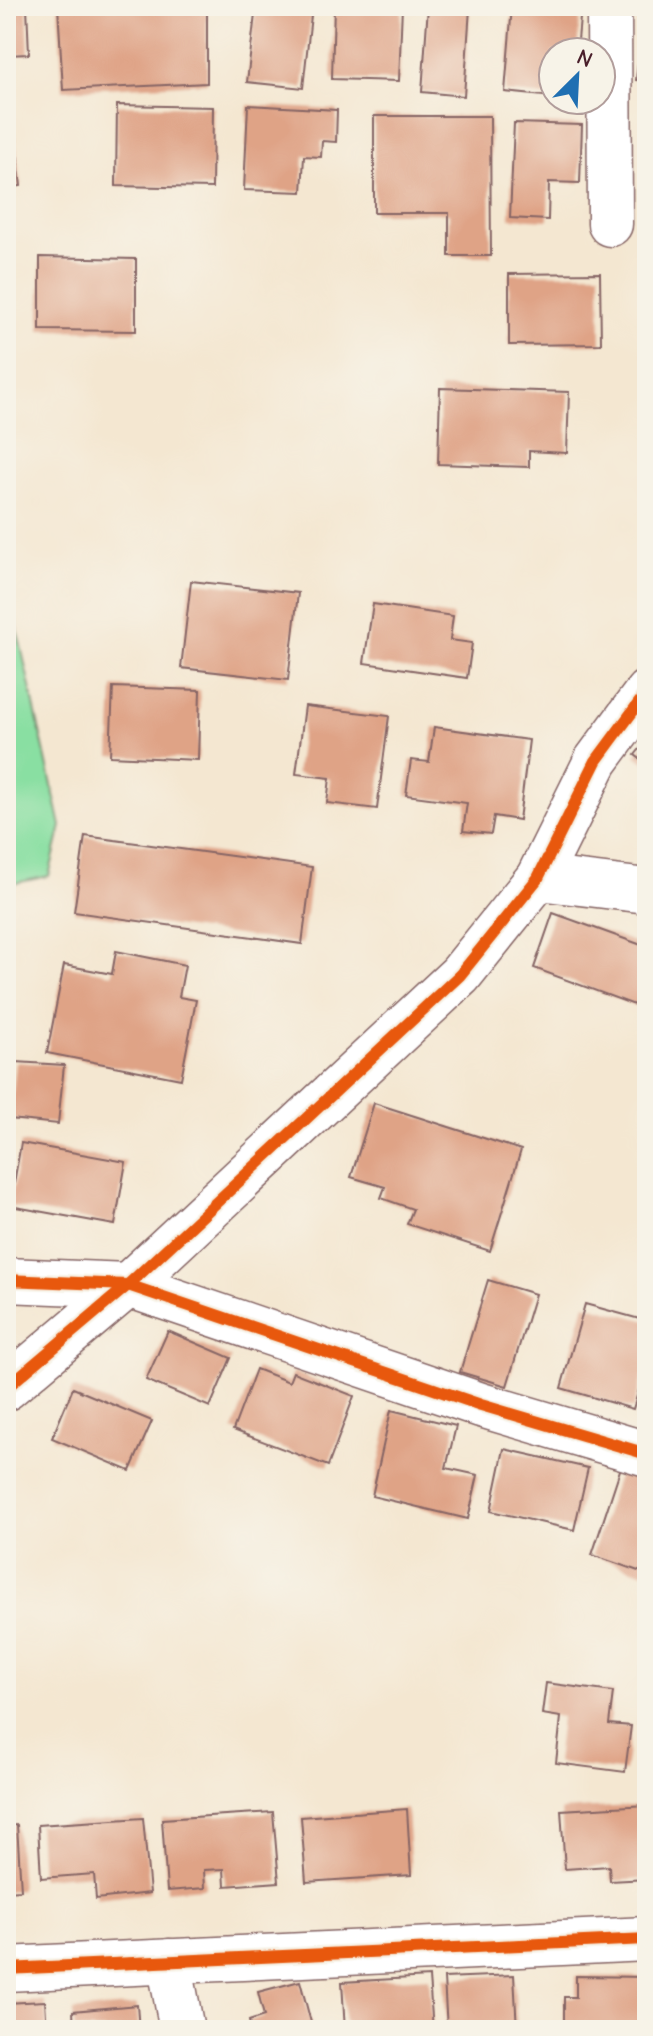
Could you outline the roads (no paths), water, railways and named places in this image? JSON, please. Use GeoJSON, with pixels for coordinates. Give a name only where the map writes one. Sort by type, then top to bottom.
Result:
{"type":"FeatureCollection","features":[{"type":"Feature","properties":{"kind":"street"},"geometry":{"type":"LineString","coordinates":[[609,6],[610,224]]}},
{"type":"Feature","properties":{"kind":"street"},"geometry":{"type":"LineString","coordinates":[[6,1388],[128,1285],[460,975],[538,878],[596,761],[647,692]]}},
{"type":"Feature","properties":{"kind":"street"},"geometry":{"type":"LineString","coordinates":[[538,878],[647,891]]}},
{"type":"Feature","properties":{"kind":"street"},"geometry":{"type":"LineString","coordinates":[[6,1280],[128,1285],[481,1405],[647,1454]]}},
{"type":"Feature","properties":{"kind":"street"},"geometry":{"type":"LineString","coordinates":[[6,1969],[647,1939]]}},
{"type":"Feature","properties":{"kind":"street"},"geometry":{"type":"LineString","coordinates":[[169,1961],[182,2030]]}}]}
